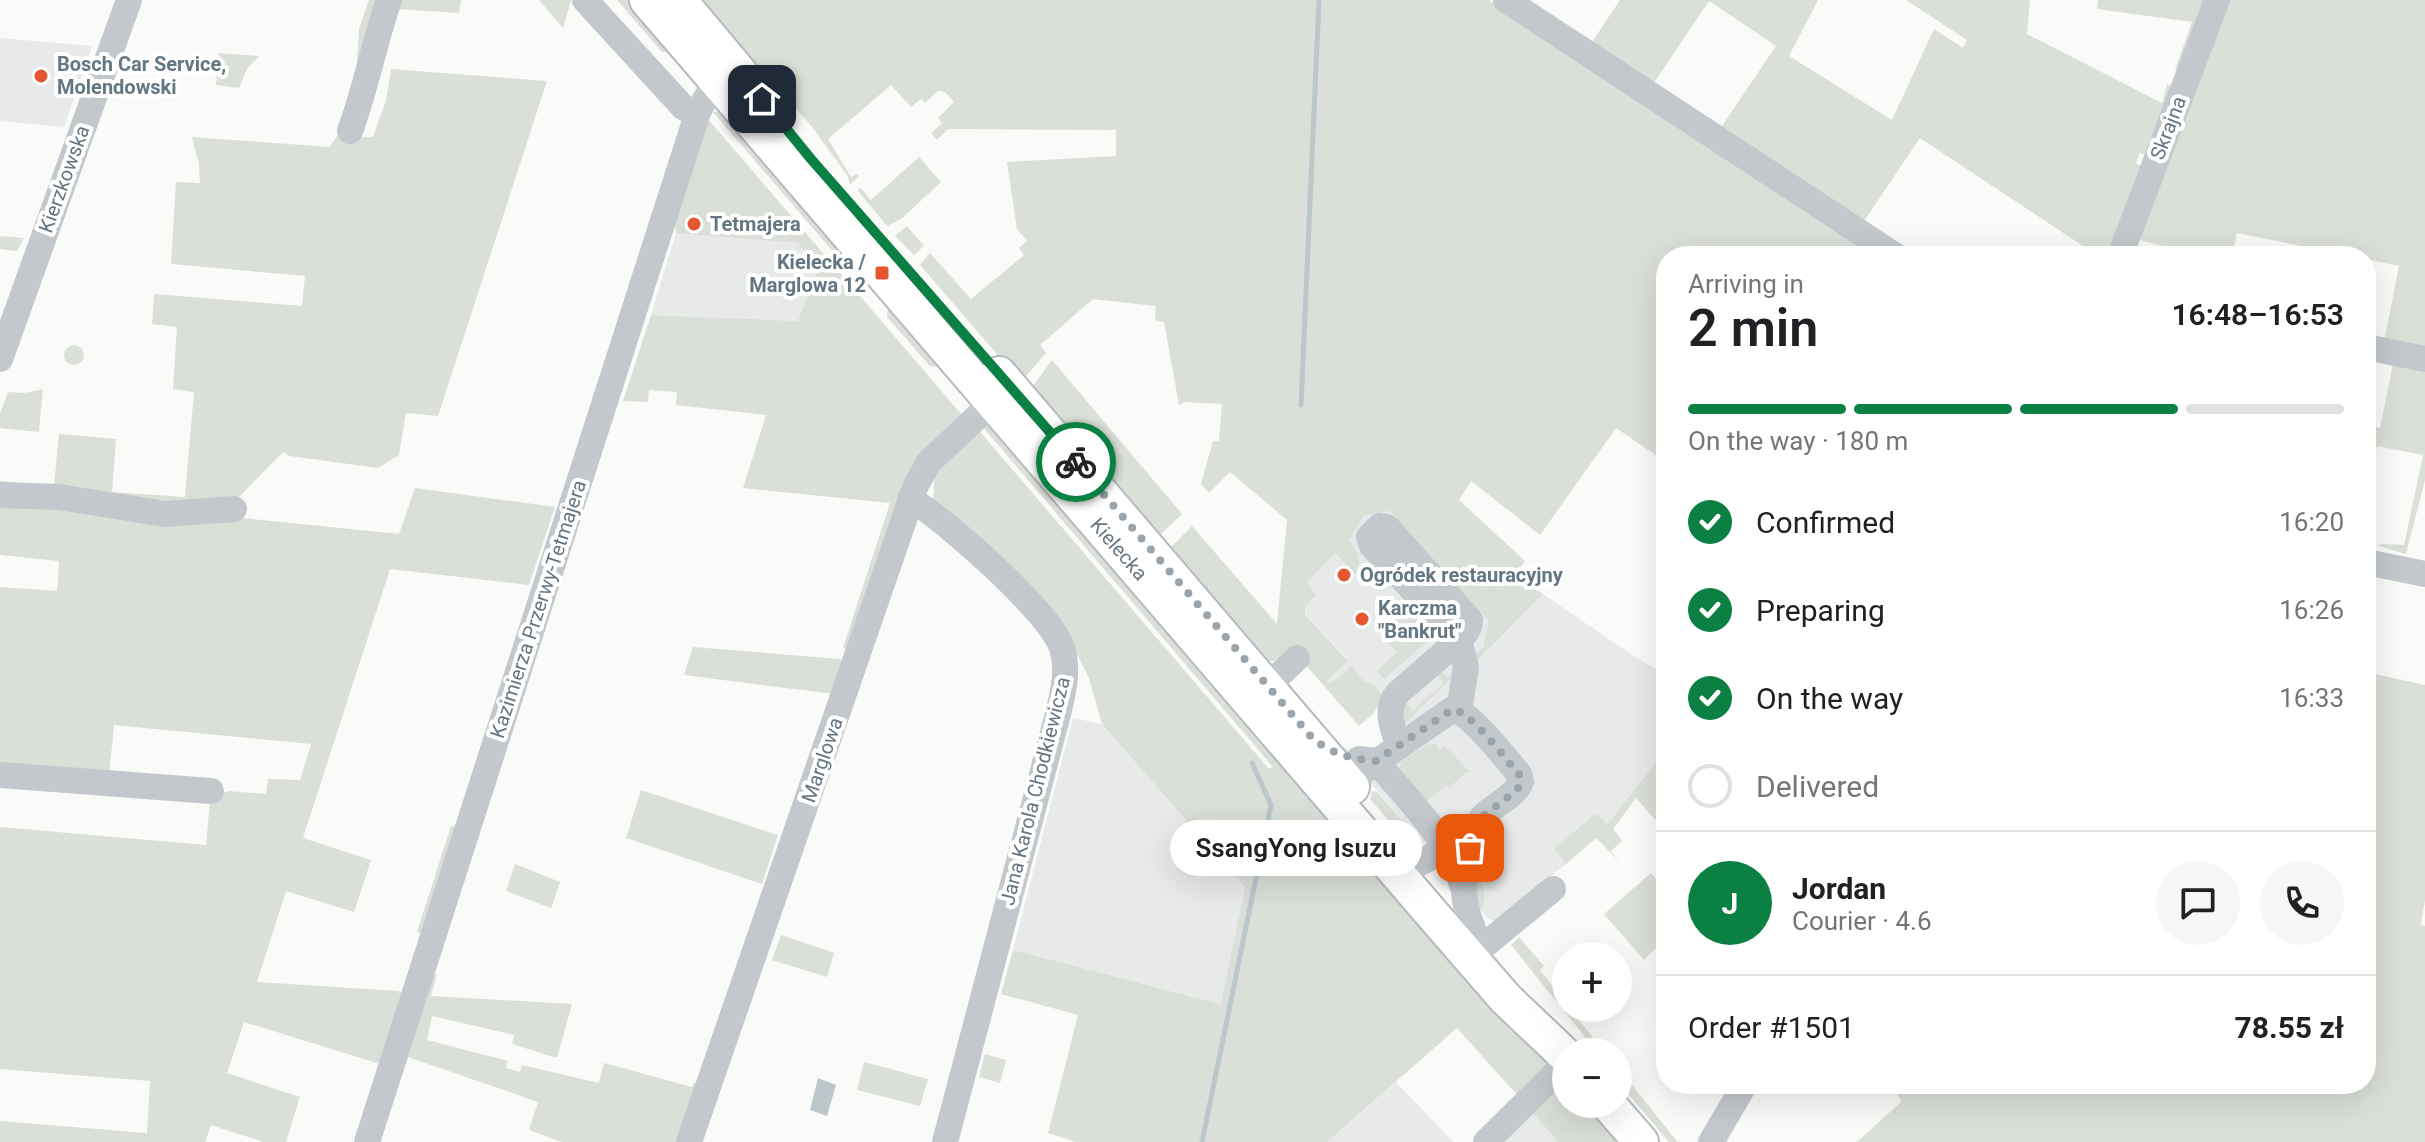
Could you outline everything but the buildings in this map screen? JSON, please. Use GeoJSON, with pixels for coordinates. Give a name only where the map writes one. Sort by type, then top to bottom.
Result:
{"type":"FeatureCollection","features":[{"type":"Feature","properties":{"kind":"main road","name":"Kielecka"},"geometry":{"type":"LineString","coordinates":[[647,0],[730,73]]}},
{"type":"Feature","properties":{"kind":"main road","name":"Kielecka"},"geometry":{"type":"LineString","coordinates":[[679,0],[730,73],[997,389],[1348,817],[1506,999],[1552,1042]]}},
{"type":"Feature","properties":{"kind":"main road","name":"Kielecka"},"geometry":{"type":"LineString","coordinates":[[997,389],[1032,411],[1348,782],[1432,856],[1474,923],[1555,1038]]}},
{"type":"Feature","properties":{"kind":"main road"},"geometry":{"type":"LineString","coordinates":[[1620,1118],[1641,1142]]}},
{"type":"Feature","properties":{"kind":"street","name":"Kierzkowska"},"geometry":{"type":"LineString","coordinates":[[0,359],[129,0]]}},
{"type":"Feature","properties":{"kind":"street"},"geometry":{"type":"LineString","coordinates":[[350,131],[362,100],[374,43],[389,0]]}},
{"type":"Feature","properties":{"kind":"street"},"geometry":{"type":"LineString","coordinates":[[585,0],[683,107],[697,115]]}},
{"type":"Feature","properties":{"kind":"street"},"geometry":{"type":"LineString","coordinates":[[1506,0],[1881,246]]}},
{"type":"Feature","properties":{"kind":"street","name":"Skrajna"},"geometry":{"type":"LineString","coordinates":[[2124,246],[2217,0]]}},
{"type":"Feature","properties":{"kind":"street","name":"Kazimierza Przerwy-Tetmajera"},"geometry":{"type":"LineString","coordinates":[[367,1142],[697,115],[708,92],[730,73]]}},
{"type":"Feature","properties":{"kind":"street"},"geometry":{"type":"LineString","coordinates":[[2376,349],[2425,359]]}},
{"type":"Feature","properties":{"kind":"street","name":"Marglowa"},"geometry":{"type":"LineString","coordinates":[[689,1142],[910,499],[929,462],[997,389]]}},
{"type":"Feature","properties":{"kind":"street"},"geometry":{"type":"LineString","coordinates":[[0,495],[59,497],[165,514],[234,509]]}},
{"type":"Feature","properties":{"kind":"street","name":"Jana Karola Chodkiewicza"},"geometry":{"type":"LineString","coordinates":[[910,499],[935,515],[1027,598],[1057,635],[1065,662],[1058,714],[945,1142]]}},
{"type":"Feature","properties":{"kind":"street"},"geometry":{"type":"LineString","coordinates":[[2376,564],[2425,574]]}},
{"type":"Feature","properties":{"kind":"street"},"geometry":{"type":"LineString","coordinates":[[1399,746],[1392,730],[1390,711],[1394,697],[1459,640],[1466,667],[1459,711]]}},
{"type":"Feature","properties":{"kind":"street"},"geometry":{"type":"LineString","coordinates":[[1268,686],[1297,658]]}},
{"type":"Feature","properties":{"kind":"street"},"geometry":{"type":"LineString","coordinates":[[1348,817],[1342,797],[1348,782],[1453,709],[1459,711],[1521,779],[1517,790],[1432,856],[1408,868],[1397,865],[1379,852]]}},
{"type":"Feature","properties":{"kind":"street"},"geometry":{"type":"LineString","coordinates":[[1313,739],[1337,755],[1376,761]]}},
{"type":"Feature","properties":{"kind":"street"},"geometry":{"type":"LineString","coordinates":[[1376,761],[1432,856]]}},
{"type":"Feature","properties":{"kind":"street"},"geometry":{"type":"LineString","coordinates":[[0,775],[211,791]]}},
{"type":"Feature","properties":{"kind":"street"},"geometry":{"type":"LineString","coordinates":[[1474,923],[1465,866],[1481,818]]}},
{"type":"Feature","properties":{"kind":"street"},"geometry":{"type":"LineString","coordinates":[[1439,922],[1461,939],[1474,923],[1553,889]]}},
{"type":"Feature","properties":{"kind":"street"},"geometry":{"type":"LineString","coordinates":[[1486,1142],[1552,1077]]}},
{"type":"Feature","properties":{"kind":"street"},"geometry":{"type":"LineString","coordinates":[[1711,1142],[1739,1094]]}},
{"type":"Feature","properties":{"kind":"shaded area"},"geometry":{"type":"Polygon","coordinates":[[[369,0],[383,0],[357,63],[359,29],[369,0]]]}},
{"type":"Feature","properties":{"kind":"shaded area"},"geometry":{"type":"Polygon","coordinates":[[[400,0],[461,0],[459,13],[397,9],[400,0]]]}},
{"type":"Feature","properties":{"kind":"shaded area"},"geometry":{"type":"Polygon","coordinates":[[[539,0],[571,0],[563,28],[539,0]]]}},
{"type":"Feature","properties":{"kind":"shaded area"},"geometry":{"type":"Polygon","coordinates":[[[617,0],[636,0],[668,51],[662,52],[617,0]]]}},
{"type":"Feature","properties":{"kind":"shaded area"},"geometry":{"type":"Polygon","coordinates":[[[694,0],[1489,0],[1866,246],[1656,246],[1656,455],[1616,428],[1540,535],[1471,481],[1459,500],[1525,561],[1515,575],[1543,594],[1474,664],[1470,659],[1483,647],[1489,621],[1390,511],[1364,516],[1349,540],[1358,554],[1360,570],[1356,574],[1335,553],[1307,582],[1317,595],[1308,603],[1305,614],[1348,661],[1327,680],[1330,684],[1352,666],[1364,682],[1374,684],[1383,697],[1374,713],[1359,726],[1291,648],[1274,661],[1266,662],[1166,552],[1192,526],[1277,624],[1287,520],[1230,472],[1209,493],[1201,484],[1213,441],[1219,441],[1222,404],[1185,402],[1179,405],[1164,322],[1155,320],[1156,306],[1093,299],[1040,345],[1046,353],[1021,382],[920,265],[930,253],[971,299],[1024,255],[1019,248],[1027,241],[1017,229],[1007,162],[1116,156],[1116,130],[948,129],[937,140],[931,133],[942,123],[938,118],[954,102],[945,92],[938,91],[925,103],[921,99],[911,107],[891,85],[828,139],[851,177],[859,176],[850,185],[847,175],[813,128],[776,86],[746,62],[694,0]]]}},
{"type":"Feature","properties":{"kind":"shaded area"},"geometry":{"type":"Polygon","coordinates":[[[1620,0],[1818,0],[1789,56],[1892,120],[1934,29],[1963,48],[1967,40],[1906,0],[2030,0],[2027,34],[2162,103],[2167,84],[2174,87],[2150,157],[2140,153],[2136,163],[2145,169],[2116,246],[2083,246],[1920,138],[1860,227],[1720,129],[1776,46],[1709,1],[1653,84],[1592,42],[1620,0]]]}},
{"type":"Feature","properties":{"kind":"shaded area"},"geometry":{"type":"Polygon","coordinates":[[[2098,0],[2209,0],[2182,68],[2175,70],[2192,22],[2097,9],[2098,0]]]}},
{"type":"Feature","properties":{"kind":"shaded area"},"geometry":{"type":"Polygon","coordinates":[[[2226,0],[2425,0],[2425,350],[2384,342],[2399,266],[2376,261],[2376,246],[2301,246],[2237,233],[2234,246],[2162,246],[2135,239],[2226,0]]]}},
{"type":"Feature","properties":{"kind":"shaded area","name":"Bosch Car Service, Molendowski"},"geometry":{"type":"Polygon","coordinates":[[[0,38],[92,46],[64,127],[0,121],[0,38]]]}},
{"type":"Feature","properties":{"kind":"shaded area"},"geometry":{"type":"Polygon","coordinates":[[[219,53],[259,56],[247,69],[239,88],[216,85],[219,53]]]}},
{"type":"Feature","properties":{"kind":"shaded area"},"geometry":{"type":"Polygon","coordinates":[[[391,69],[547,81],[438,416],[406,413],[399,455],[378,468],[290,456],[283,452],[235,501],[233,517],[399,534],[415,488],[555,507],[529,585],[390,569],[303,838],[371,860],[354,912],[286,891],[257,982],[407,994],[383,1065],[244,1022],[227,1073],[300,1097],[286,1142],[264,1142],[211,1125],[205,1142],[0,1142],[0,1121],[147,1133],[150,1081],[0,1069],[0,827],[206,845],[210,800],[228,791],[266,794],[268,779],[300,780],[311,744],[114,725],[109,776],[0,766],[0,587],[57,591],[59,561],[0,555],[0,481],[54,486],[59,434],[116,439],[112,492],[185,497],[194,392],[173,389],[177,327],[152,324],[154,294],[302,306],[305,276],[171,264],[176,182],[200,183],[192,137],[330,147],[337,136],[373,137],[386,100],[391,69]]]}},
{"type":"Feature","properties":{"kind":"shaded area"},"geometry":{"type":"Polygon","coordinates":[[[722,111],[851,263],[841,261],[713,112],[722,111]]]}},
{"type":"Feature","properties":{"kind":"shaded area"},"geometry":{"type":"Polygon","coordinates":[[[708,119],[962,415],[848,649],[843,648],[890,503],[743,488],[766,415],[676,405],[677,392],[649,390],[648,402],[623,401],[651,315],[798,321],[817,274],[817,269],[798,243],[676,233],[674,217],[708,119]]]}},
{"type":"Feature","properties":{"kind":"shaded area"},"geometry":{"type":"Polygon","coordinates":[[[919,157],[941,182],[901,219],[887,226],[858,191],[860,187],[871,200],[919,157]]]}},
{"type":"Feature","properties":{"kind":"shaded area"},"geometry":{"type":"Polygon","coordinates":[[[907,226],[924,246],[914,255],[895,236],[907,226]]]}},
{"type":"Feature","properties":{"kind":"shaded area"},"geometry":{"type":"Polygon","coordinates":[[[676,233],[798,243],[817,269],[799,321],[651,315],[676,233]]]}},
{"type":"Feature","properties":{"kind":"shaded area"},"geometry":{"type":"Polygon","coordinates":[[[0,236],[24,238],[17,251],[0,249],[0,236]]]}},
{"type":"Feature","properties":{"kind":"shaded area"},"geometry":{"type":"Polygon","coordinates":[[[888,306],[946,361],[939,367],[930,366],[887,317],[888,306]]]}},
{"type":"Feature","properties":{"kind":"shaded area"},"geometry":{"type":"Polygon","coordinates":[[[70,345],[78,345],[84,355],[78,365],[70,365],[64,359],[64,351],[70,345]]]}},
{"type":"Feature","properties":{"kind":"shaded area"},"geometry":{"type":"Polygon","coordinates":[[[1052,360],[1182,514],[1156,539],[1031,389],[1052,360]]]}},
{"type":"Feature","properties":{"kind":"shaded area"},"geometry":{"type":"Polygon","coordinates":[[[2393,364],[2425,371],[2425,480],[2406,554],[2379,546],[2404,545],[2423,455],[2377,446],[2376,450],[2376,427],[2380,428],[2393,364]]]}},
{"type":"Feature","properties":{"kind":"shaded area"},"geometry":{"type":"Polygon","coordinates":[[[43,389],[39,432],[0,428],[0,414],[8,392],[43,389]]]}},
{"type":"Feature","properties":{"kind":"shaded area"},"geometry":{"type":"Polygon","coordinates":[[[981,425],[998,427],[1547,1057],[1545,1068],[1518,1096],[1457,1028],[1327,1142],[1076,1142],[1048,1133],[1078,1015],[1001,994],[1013,950],[1221,1004],[1245,887],[1102,724],[1089,678],[1067,635],[933,499],[935,474],[976,427],[1269,769],[1273,767],[981,425]]]}},
{"type":"Feature","properties":{"kind":"shaded area"},"geometry":{"type":"Polygon","coordinates":[[[1390,511],[1490,621],[1475,663],[1543,594],[1656,669],[1656,762],[1608,824],[1595,815],[1554,849],[1566,864],[1495,921],[1489,919],[1459,887],[1338,745],[1351,750],[1374,750],[1460,670],[1412,711],[1383,697],[1374,685],[1330,685],[1326,680],[1348,660],[1305,613],[1308,602],[1317,594],[1297,570],[1349,540],[1364,516],[1390,511]]]}},
{"type":"Feature","properties":{"kind":"shaded area"},"geometry":{"type":"Polygon","coordinates":[[[1387,587],[1430,632],[1430,639],[1384,679],[1377,671],[1397,652],[1387,640],[1402,626],[1388,611],[1399,601],[1387,587]]]}},
{"type":"Feature","properties":{"kind":"shaded area"},"geometry":{"type":"Polygon","coordinates":[[[693,647],[845,662],[834,694],[684,675],[693,647]]]}},
{"type":"Feature","properties":{"kind":"shaded area"},"geometry":{"type":"Polygon","coordinates":[[[1460,668],[1402,726],[1402,699],[1413,710],[1444,683],[1436,673],[1441,671],[1448,678],[1460,668]]]}},
{"type":"Feature","properties":{"kind":"shaded area"},"geometry":{"type":"Polygon","coordinates":[[[2376,674],[2425,685],[2425,900],[2421,925],[2425,926],[2425,1142],[1857,1142],[1902,1101],[1897,1094],[2376,1094],[2376,674]]]}},
{"type":"Feature","properties":{"kind":"shaded area"},"geometry":{"type":"Polygon","coordinates":[[[1073,718],[1102,724],[1245,886],[1222,1004],[1013,950],[1073,718]]]}},
{"type":"Feature","properties":{"kind":"shaded area"},"geometry":{"type":"Polygon","coordinates":[[[1435,744],[1440,750],[1445,746],[1470,772],[1466,772],[1449,788],[1446,785],[1427,801],[1399,769],[1401,762],[1426,745],[1435,744]]]}},
{"type":"Feature","properties":{"kind":"shaded area"},"geometry":{"type":"Polygon","coordinates":[[[1656,762],[1656,821],[1636,798],[1613,829],[1622,841],[1611,851],[1620,862],[1596,838],[1566,864],[1554,849],[1595,814],[1608,824],[1656,762]]]}},
{"type":"Feature","properties":{"kind":"shaded area"},"geometry":{"type":"Polygon","coordinates":[[[641,790],[778,835],[762,884],[626,838],[641,790]]]}},
{"type":"Feature","properties":{"kind":"shaded area"},"geometry":{"type":"Polygon","coordinates":[[[1372,791],[1377,792],[1419,840],[1419,847],[1412,848],[1370,799],[1372,791]]]}},
{"type":"Feature","properties":{"kind":"shaded area"},"geometry":{"type":"Polygon","coordinates":[[[451,826],[461,829],[426,937],[417,932],[451,826]]]}},
{"type":"Feature","properties":{"kind":"shaded area"},"geometry":{"type":"Polygon","coordinates":[[[1479,848],[1484,856],[1481,875],[1485,897],[1481,910],[1474,902],[1479,848]]]}},
{"type":"Feature","properties":{"kind":"shaded area"},"geometry":{"type":"Polygon","coordinates":[[[515,864],[560,882],[551,908],[506,891],[515,864]]]}},
{"type":"Feature","properties":{"kind":"shaded area"},"geometry":{"type":"Polygon","coordinates":[[[1651,873],[1656,879],[1656,948],[1644,960],[1632,942],[1628,942],[1604,914],[1651,873]]]}},
{"type":"Feature","properties":{"kind":"shaded area"},"geometry":{"type":"Polygon","coordinates":[[[781,935],[834,953],[827,977],[772,960],[781,935]]]}},
{"type":"Feature","properties":{"kind":"shaded area"},"geometry":{"type":"Polygon","coordinates":[[[1519,937],[1544,966],[1540,970],[1552,986],[1552,996],[1511,945],[1519,937]]]}},
{"type":"Feature","properties":{"kind":"shaded area"},"geometry":{"type":"Polygon","coordinates":[[[437,974],[431,996],[572,1004],[557,1058],[512,1044],[514,1035],[432,1016],[427,1040],[508,1061],[506,1068],[520,1072],[522,1065],[599,1083],[604,1063],[692,1087],[694,1082],[697,1085],[682,1142],[562,1142],[529,1130],[538,1102],[408,1057],[433,975],[437,974]]]}},
{"type":"Feature","properties":{"kind":"shaded area"},"geometry":{"type":"Polygon","coordinates":[[[1573,1022],[1580,1022],[1594,1038],[1586,1038],[1573,1022]]]}},
{"type":"Feature","properties":{"kind":"shaded area"},"geometry":{"type":"Polygon","coordinates":[[[985,1054],[1006,1060],[1000,1083],[979,1077],[985,1054]]]}},
{"type":"Feature","properties":{"kind":"shaded area"},"geometry":{"type":"Polygon","coordinates":[[[864,1062],[928,1079],[920,1106],[857,1090],[864,1062]]]}},
{"type":"Feature","properties":{"kind":"shaded area"},"geometry":{"type":"Polygon","coordinates":[[[818,1078],[836,1085],[827,1116],[810,1110],[818,1078]]]}},
{"type":"Feature","properties":{"kind":"shaded area"},"geometry":{"type":"Polygon","coordinates":[[[1396,1082],[1453,1142],[1327,1142],[1396,1082]]]}},
{"type":"Feature","properties":{"kind":"shaded area"},"geometry":{"type":"Polygon","coordinates":[[[1632,1085],[1680,1142],[1669,1142],[1632,1098],[1632,1085]]]}},
{"type":"Feature","properties":{"kind":"shaded area"},"geometry":{"type":"Polygon","coordinates":[[[1552,1092],[1552,1118],[1600,1118],[1621,1142],[1558,1142],[1530,1110],[1552,1092]]]}},
{"type":"Feature","properties":{"kind":"shaded area"},"geometry":{"type":"Polygon","coordinates":[[[1530,1110],[1558,1142],[1501,1142],[1530,1110]]]}},
{"type":"Feature","properties":{"kind":"waterway"},"geometry":{"type":"LineString","coordinates":[[1301,405],[1319,0]]}},
{"type":"Feature","properties":{"kind":"waterway"},"geometry":{"type":"LineString","coordinates":[[1202,1142],[1271,805],[1252,763]]}},
{"type":"Feature","properties":{"kind":"way so far"},"geometry":{"type":"LineString","coordinates":[[1076,462],[1313,739],[1329,751],[1347,758],[1376,761],[1453,709],[1473,724],[1519,774],[1521,782],[1517,790],[1481,818],[1470,848]]}},
{"type":"Feature","properties":{"kind":"place","name":"Bosch Car Service, Molendowski"},"geometry":{"type":"Point","coordinates":[41,76]}},
{"type":"Feature","properties":{"kind":"place","name":"Tetmajera"},"geometry":{"type":"Point","coordinates":[694,224]}},
{"type":"Feature","properties":{"kind":"place","name":"Kielecka / Marglowa 12"},"geometry":{"type":"Point","coordinates":[882,273]}},
{"type":"Feature","properties":{"kind":"place","name":"Ogródek restauracyjny"},"geometry":{"type":"Point","coordinates":[1344,575]}},
{"type":"Feature","properties":{"kind":"place","name":"Karczma \"Bankrut\""},"geometry":{"type":"Point","coordinates":[1362,619]}},
{"type":"Feature","properties":{"kind":"place","name":"SsangYong Isuzu"},"geometry":{"type":"Point","coordinates":[1470,848]}},
{"type":"Feature","properties":{"kind":"route"},"geometry":{"type":"LineString","coordinates":[[762,99],[949,319],[1076,462]]}}]}
